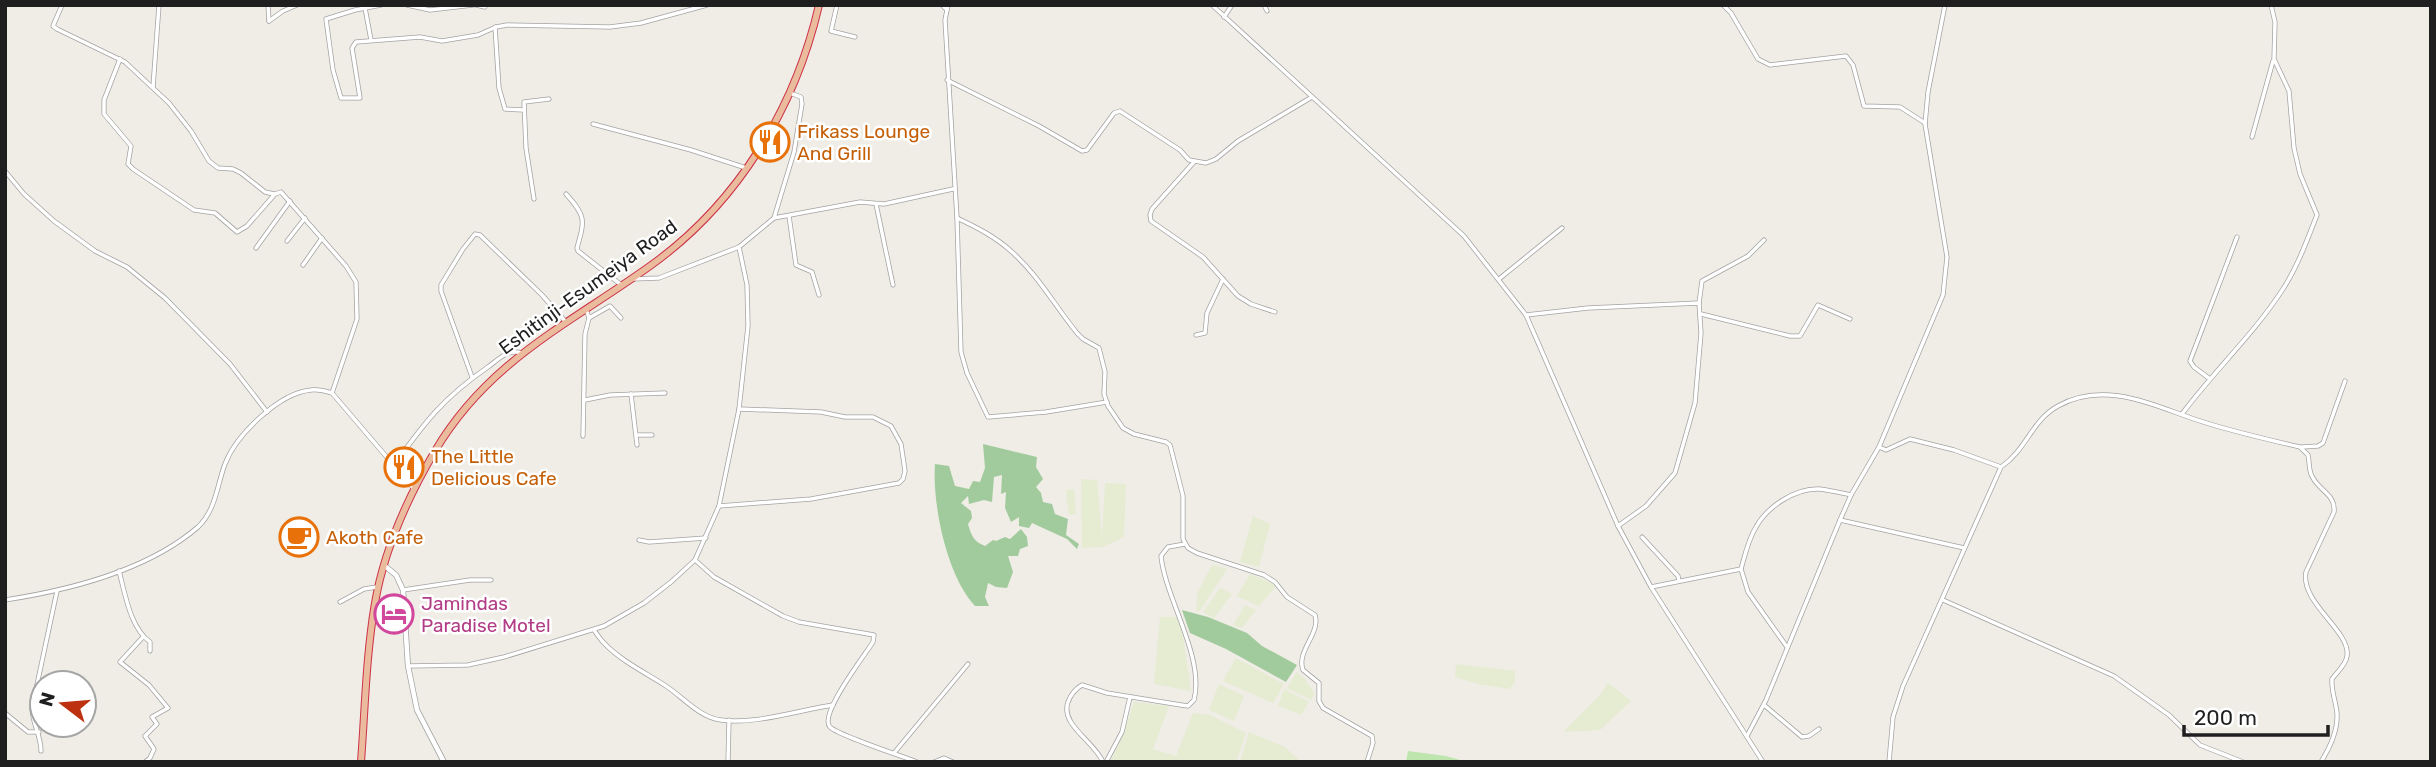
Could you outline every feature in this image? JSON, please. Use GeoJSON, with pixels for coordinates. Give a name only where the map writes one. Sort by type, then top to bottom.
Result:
{"type":"FeatureCollection","features":[{"type":"Feature","properties":{"kind":"highway","name":"Eshitinji-Esumeiya Road"},"geometry":{"type":"LineString","coordinates":[[361,762],[371,638],[379,587],[414,489],[436,450],[482,390],[522,353],[676,246],[699,225],[748,168],[781,113],[809,43],[819,5]]}},
{"type":"Feature","properties":{"kind":"street"},"geometry":{"type":"LineString","coordinates":[[62,5],[53,26],[57,30],[120,59],[153,87],[191,131],[209,161],[218,168],[233,169],[241,173],[265,192],[281,192],[356,282],[357,320],[332,393]]}},
{"type":"Feature","properties":{"kind":"street"},"geometry":{"type":"LineString","coordinates":[[153,87],[159,5]]}},
{"type":"Feature","properties":{"kind":"street"},"geometry":{"type":"LineString","coordinates":[[268,5],[269,21],[297,5]]}},
{"type":"Feature","properties":{"kind":"street"},"geometry":{"type":"LineString","coordinates":[[381,5],[326,19],[333,71],[341,98],[360,98],[353,44],[371,40],[420,37],[442,41],[478,35],[495,27],[523,24],[610,27],[641,23],[707,5]]}},
{"type":"Feature","properties":{"kind":"street"},"geometry":{"type":"LineString","coordinates":[[407,5],[430,10],[474,5],[485,7]]}},
{"type":"Feature","properties":{"kind":"street"},"geometry":{"type":"LineString","coordinates":[[838,5],[831,31],[855,37]]}},
{"type":"Feature","properties":{"kind":"street"},"geometry":{"type":"LineString","coordinates":[[942,5],[947,8],[947,80],[957,218],[961,352],[967,373],[988,417],[1046,412],[1107,402]]}},
{"type":"Feature","properties":{"kind":"street"},"geometry":{"type":"LineString","coordinates":[[1212,5],[1464,236],[1526,315],[1618,526],[1651,587],[1763,762]]}},
{"type":"Feature","properties":{"kind":"street"},"geometry":{"type":"LineString","coordinates":[[1224,17],[1232,5]]}},
{"type":"Feature","properties":{"kind":"street"},"geometry":{"type":"LineString","coordinates":[[1264,5],[1267,11]]}},
{"type":"Feature","properties":{"kind":"street"},"geometry":{"type":"LineString","coordinates":[[1723,5],[1731,13],[1758,59],[1770,65],[1846,56],[1853,65],[1864,106],[1900,107],[1925,124]]}},
{"type":"Feature","properties":{"kind":"street"},"geometry":{"type":"LineString","coordinates":[[1747,736],[1764,705],[1840,520],[1879,447],[1943,295],[1947,257],[1925,124],[1928,92],[1945,5]]}},
{"type":"Feature","properties":{"kind":"street"},"geometry":{"type":"LineString","coordinates":[[2252,138],[2274,59],[2275,22],[2271,5]]}},
{"type":"Feature","properties":{"kind":"street"},"geometry":{"type":"LineString","coordinates":[[365,8],[371,40]]}},
{"type":"Feature","properties":{"kind":"street"},"geometry":{"type":"LineString","coordinates":[[495,27],[499,88],[505,109],[524,110]]}},
{"type":"Feature","properties":{"kind":"street"},"geometry":{"type":"LineString","coordinates":[[120,59],[104,100],[104,114],[131,146],[128,164],[132,169],[186,205],[215,213],[237,232],[247,226],[275,194]]}},
{"type":"Feature","properties":{"kind":"street"},"geometry":{"type":"LineString","coordinates":[[2182,414],[2259,323],[2284,287],[2302,253],[2317,215],[2300,174],[2294,148],[2289,91],[2274,59]]}},
{"type":"Feature","properties":{"kind":"street"},"geometry":{"type":"LineString","coordinates":[[947,80],[1039,126],[1082,151],[1087,149],[1114,113],[1120,111],[1194,162],[1206,163],[1312,97]]}},
{"type":"Feature","properties":{"kind":"street"},"geometry":{"type":"LineString","coordinates":[[774,218],[794,152],[802,104],[801,97],[790,93]]}},
{"type":"Feature","properties":{"kind":"street"},"geometry":{"type":"LineString","coordinates":[[534,199],[526,148],[524,102],[549,99]]}},
{"type":"Feature","properties":{"kind":"street"},"geometry":{"type":"LineString","coordinates":[[593,124],[748,168]]}},
{"type":"Feature","properties":{"kind":"street"},"geometry":{"type":"LineString","coordinates":[[1194,162],[1152,209],[1150,215],[1155,225],[1203,257],[1238,296],[1251,304],[1275,312]]}},
{"type":"Feature","properties":{"kind":"street"},"geometry":{"type":"LineString","coordinates":[[5,171],[24,194],[54,221],[95,251],[127,267],[165,299],[230,364],[267,412]]}},
{"type":"Feature","properties":{"kind":"street"},"geometry":{"type":"LineString","coordinates":[[630,279],[659,278],[739,247],[774,218],[860,202],[876,204],[953,188]]}},
{"type":"Feature","properties":{"kind":"street"},"geometry":{"type":"LineString","coordinates":[[566,194],[581,210],[584,223],[578,251],[620,285]]}},
{"type":"Feature","properties":{"kind":"street"},"geometry":{"type":"LineString","coordinates":[[256,248],[290,201]]}},
{"type":"Feature","properties":{"kind":"street"},"geometry":{"type":"LineString","coordinates":[[876,204],[893,285]]}},
{"type":"Feature","properties":{"kind":"street"},"geometry":{"type":"LineString","coordinates":[[789,216],[796,265],[813,273],[820,295]]}},
{"type":"Feature","properties":{"kind":"street"},"geometry":{"type":"LineString","coordinates":[[287,240],[305,218]]}},
{"type":"Feature","properties":{"kind":"street"},"geometry":{"type":"LineString","coordinates":[[957,218],[984,231],[1010,250],[1025,264],[1077,333],[1099,348],[1105,372],[1104,394],[1123,428],[1170,445],[1183,496],[1182,532],[1185,544],[1197,553],[1264,575],[1275,582],[1287,597],[1315,615],[1316,622],[1301,665],[1303,670],[1319,683],[1319,701],[1324,708],[1373,736],[1367,762]]}},
{"type":"Feature","properties":{"kind":"street"},"geometry":{"type":"LineString","coordinates":[[1499,279],[1562,228]]}},
{"type":"Feature","properties":{"kind":"street"},"geometry":{"type":"LineString","coordinates":[[472,377],[441,285],[475,234],[480,235],[518,271],[565,321]]}},
{"type":"Feature","properties":{"kind":"street"},"geometry":{"type":"LineString","coordinates":[[2210,379],[2194,367],[2190,360],[2237,237]]}},
{"type":"Feature","properties":{"kind":"street"},"geometry":{"type":"LineString","coordinates":[[303,265],[322,238]]}},
{"type":"Feature","properties":{"kind":"street"},"geometry":{"type":"LineString","coordinates":[[1618,526],[1646,506],[1675,473],[1695,403],[1702,281],[1748,256],[1764,240]]}},
{"type":"Feature","properties":{"kind":"street"},"geometry":{"type":"LineString","coordinates":[[408,666],[467,665],[504,657],[594,630],[627,615],[695,560],[719,506],[739,409],[748,327],[747,285],[739,247]]}},
{"type":"Feature","properties":{"kind":"street"},"geometry":{"type":"LineString","coordinates":[[1196,335],[1205,332],[1207,313],[1223,279]]}},
{"type":"Feature","properties":{"kind":"street"},"geometry":{"type":"LineString","coordinates":[[1526,315],[1588,307],[1699,303]]}},
{"type":"Feature","properties":{"kind":"street"},"geometry":{"type":"LineString","coordinates":[[589,318],[609,306],[621,318]]}},
{"type":"Feature","properties":{"kind":"street"},"geometry":{"type":"LineString","coordinates":[[1701,314],[1790,336],[1800,336],[1818,306],[1850,319]]}},
{"type":"Feature","properties":{"kind":"street"},"geometry":{"type":"LineString","coordinates":[[583,436],[585,334],[589,318],[586,307]]}},
{"type":"Feature","properties":{"kind":"street"},"geometry":{"type":"LineString","coordinates":[[394,466],[431,415],[472,377],[510,352],[522,353]]}},
{"type":"Feature","properties":{"kind":"street"},"geometry":{"type":"LineString","coordinates":[[1889,762],[1893,717],[1903,686],[1964,548],[2001,467],[2015,457],[2047,414],[2074,399],[2104,395],[2127,396],[2300,447],[2318,446],[2323,443],[2345,381]]}},
{"type":"Feature","properties":{"kind":"street"},"geometry":{"type":"LineString","coordinates":[[5,600],[57,591],[118,571],[174,544],[198,526],[211,510],[232,449],[247,429],[267,412],[302,391],[315,389],[332,393],[414,489]]}},
{"type":"Feature","properties":{"kind":"street"},"geometry":{"type":"LineString","coordinates":[[585,400],[665,393]]}},
{"type":"Feature","properties":{"kind":"street"},"geometry":{"type":"LineString","coordinates":[[631,394],[637,445]]}},
{"type":"Feature","properties":{"kind":"street"},"geometry":{"type":"LineString","coordinates":[[719,506],[811,499],[898,483],[903,479],[905,471],[901,444],[891,426],[873,417],[739,409]]}},
{"type":"Feature","properties":{"kind":"street"},"geometry":{"type":"LineString","coordinates":[[637,435],[652,435]]}},
{"type":"Feature","properties":{"kind":"street"},"geometry":{"type":"LineString","coordinates":[[1879,447],[1886,450],[1910,439],[1954,450],[2001,467]]}},
{"type":"Feature","properties":{"kind":"street"},"geometry":{"type":"LineString","coordinates":[[2300,447],[2308,455],[2311,476],[2333,499],[2335,506],[2304,582],[2307,591],[2340,636],[2348,652],[2346,660],[2332,679],[2337,714],[2336,728],[2332,743],[2321,762]]}},
{"type":"Feature","properties":{"kind":"street"},"geometry":{"type":"LineString","coordinates":[[1788,648],[1748,592],[1741,569],[1756,526],[1773,507],[1796,493],[1818,489],[1852,495]]}},
{"type":"Feature","properties":{"kind":"street"},"geometry":{"type":"LineString","coordinates":[[1840,520],[1964,548]]}},
{"type":"Feature","properties":{"kind":"street"},"geometry":{"type":"LineString","coordinates":[[1642,537],[1678,576],[1679,581]]}},
{"type":"Feature","properties":{"kind":"street"},"geometry":{"type":"LineString","coordinates":[[639,540],[649,542],[706,538]]}},
{"type":"Feature","properties":{"kind":"street"},"geometry":{"type":"LineString","coordinates":[[1130,697],[1122,732],[1104,762],[1090,741],[1067,717],[1066,706],[1076,689],[1082,685],[1130,697],[1188,706],[1194,700],[1194,674],[1189,645],[1161,556],[1168,547],[1185,544]]}},
{"type":"Feature","properties":{"kind":"street"},"geometry":{"type":"LineString","coordinates":[[695,560],[714,577],[783,616],[799,622],[874,635],[873,642],[841,689],[827,718],[830,728],[917,762]]}},
{"type":"Feature","properties":{"kind":"street"},"geometry":{"type":"LineString","coordinates":[[385,566],[396,575],[403,590],[408,666],[417,710],[444,762]]}},
{"type":"Feature","properties":{"kind":"street"},"geometry":{"type":"LineString","coordinates":[[1651,587],[1741,569]]}},
{"type":"Feature","properties":{"kind":"street"},"geometry":{"type":"LineString","coordinates":[[118,571],[134,621],[143,637],[150,642],[150,651]]}},
{"type":"Feature","properties":{"kind":"street"},"geometry":{"type":"LineString","coordinates":[[403,590],[470,580],[491,580]]}},
{"type":"Feature","properties":{"kind":"street"},"geometry":{"type":"LineString","coordinates":[[340,602],[364,589],[379,587]]}},
{"type":"Feature","properties":{"kind":"street"},"geometry":{"type":"LineString","coordinates":[[40,669],[57,591]]}},
{"type":"Feature","properties":{"kind":"street"},"geometry":{"type":"LineString","coordinates":[[1943,600],[2114,676],[2169,715],[2200,745],[2243,762]]}},
{"type":"Feature","properties":{"kind":"street"},"geometry":{"type":"LineString","coordinates":[[594,630],[604,643],[712,718],[758,718],[834,705]]}},
{"type":"Feature","properties":{"kind":"street"},"geometry":{"type":"LineString","coordinates":[[143,637],[120,662],[149,684],[168,708],[152,717],[157,724],[145,736],[154,749],[145,762]]}},
{"type":"Feature","properties":{"kind":"street"},"geometry":{"type":"LineString","coordinates":[[894,753],[968,664]]}},
{"type":"Feature","properties":{"kind":"street"},"geometry":{"type":"LineString","coordinates":[[1764,705],[1802,737],[1819,729]]}},
{"type":"Feature","properties":{"kind":"street"},"geometry":{"type":"LineString","coordinates":[[5,713],[28,732]]}},
{"type":"Feature","properties":{"kind":"street"},"geometry":{"type":"LineString","coordinates":[[728,762],[729,720]]}},
{"type":"Feature","properties":{"kind":"street"},"geometry":{"type":"LineString","coordinates":[[40,739],[41,751]]}},
{"type":"Feature","properties":{"kind":"street"},"geometry":{"type":"LineString","coordinates":[[934,762],[944,758],[953,762]]}},
{"type":"Feature","properties":{"kind":"green space"},"geometry":{"type":"Polygon","coordinates":[[[983,444],[1037,457],[1036,467],[1043,479],[1036,487],[1043,502],[1052,504],[1055,514],[1068,519],[1066,535],[1079,544],[1077,549],[1067,539],[1032,523],[1029,528],[1019,526],[1019,517],[1011,522],[1005,508],[1006,492],[1001,494],[1002,475],[994,477],[992,502],[984,500],[969,504],[968,496],[961,503],[971,511],[972,518],[968,524],[972,535],[985,546],[993,540],[1005,537],[1010,539],[1021,529],[1027,537],[1028,546],[1020,549],[1018,556],[1008,556],[1013,572],[1007,588],[988,583],[985,597],[989,606],[975,606],[957,577],[943,539],[936,499],[935,464],[949,466],[955,486],[969,489],[973,481],[980,482],[985,468],[983,444]]]}},
{"type":"Feature","properties":{"kind":"green space"},"geometry":{"type":"Polygon","coordinates":[[[1081,479],[1097,480],[1102,538],[1105,483],[1126,484],[1124,537],[1103,547],[1082,548],[1081,479]]]}},
{"type":"Feature","properties":{"kind":"green space"},"geometry":{"type":"Polygon","coordinates":[[[1074,489],[1076,514],[1069,515],[1066,490],[1074,489]]]}},
{"type":"Feature","properties":{"kind":"green space"},"geometry":{"type":"Polygon","coordinates":[[[1253,516],[1270,524],[1259,567],[1240,562],[1253,516]]]}},
{"type":"Feature","properties":{"kind":"green space"},"geometry":{"type":"Polygon","coordinates":[[[1212,565],[1227,569],[1199,612],[1196,610],[1198,592],[1212,565]]]}},
{"type":"Feature","properties":{"kind":"green space"},"geometry":{"type":"Polygon","coordinates":[[[1250,574],[1277,585],[1259,606],[1237,596],[1250,574]]]}},
{"type":"Feature","properties":{"kind":"green space"},"geometry":{"type":"Polygon","coordinates":[[[1220,588],[1232,594],[1214,618],[1203,612],[1220,588]]]}},
{"type":"Feature","properties":{"kind":"green space"},"geometry":{"type":"Polygon","coordinates":[[[1245,605],[1256,610],[1242,628],[1233,625],[1245,605]]]}},
{"type":"Feature","properties":{"kind":"green space"},"geometry":{"type":"Polygon","coordinates":[[[1182,610],[1247,633],[1262,646],[1297,665],[1286,682],[1226,649],[1190,633],[1182,610]]]}},
{"type":"Feature","properties":{"kind":"green space"},"geometry":{"type":"Polygon","coordinates":[[[1160,617],[1180,617],[1191,691],[1154,684],[1160,617]]]}},
{"type":"Feature","properties":{"kind":"green space"},"geometry":{"type":"Polygon","coordinates":[[[1236,658],[1284,684],[1273,703],[1223,681],[1236,658]]]}},
{"type":"Feature","properties":{"kind":"green space"},"geometry":{"type":"Polygon","coordinates":[[[1456,664],[1515,671],[1515,682],[1509,689],[1455,677],[1456,664]]]}},
{"type":"Feature","properties":{"kind":"green space"},"geometry":{"type":"Polygon","coordinates":[[[1297,672],[1314,693],[1311,700],[1287,688],[1297,672]]]}},
{"type":"Feature","properties":{"kind":"green space"},"geometry":{"type":"Polygon","coordinates":[[[1608,683],[1631,701],[1600,730],[1563,732],[1600,695],[1608,683]]]}},
{"type":"Feature","properties":{"kind":"green space"},"geometry":{"type":"Polygon","coordinates":[[[1219,684],[1244,696],[1234,721],[1209,710],[1219,684]]]}},
{"type":"Feature","properties":{"kind":"green space"},"geometry":{"type":"Polygon","coordinates":[[[1284,689],[1309,702],[1301,715],[1278,706],[1284,689]]]}},
{"type":"Feature","properties":{"kind":"green space"},"geometry":{"type":"Polygon","coordinates":[[[1134,702],[1169,706],[1153,749],[1176,756],[1193,713],[1210,715],[1246,733],[1236,762],[1110,762],[1134,702]]]}},
{"type":"Feature","properties":{"kind":"green space"},"geometry":{"type":"Polygon","coordinates":[[[1249,732],[1285,747],[1301,762],[1240,762],[1249,732]]]}},
{"type":"Feature","properties":{"kind":"green space"},"geometry":{"type":"Polygon","coordinates":[[[1408,751],[1446,756],[1467,762],[1406,762],[1408,751]]]}},
{"type":"Feature","properties":{"kind":"place","name":"Frikass Lounge And Grill"},"geometry":{"type":"Point","coordinates":[770,142]}},
{"type":"Feature","properties":{"kind":"place","name":"The Little Delicious Cafe"},"geometry":{"type":"Point","coordinates":[404,467]}},
{"type":"Feature","properties":{"kind":"place","name":"Akoth Cafe"},"geometry":{"type":"Point","coordinates":[299,537]}},
{"type":"Feature","properties":{"kind":"place","name":"Jamindas Paradise Motel"},"geometry":{"type":"Point","coordinates":[394,614]}}]}
